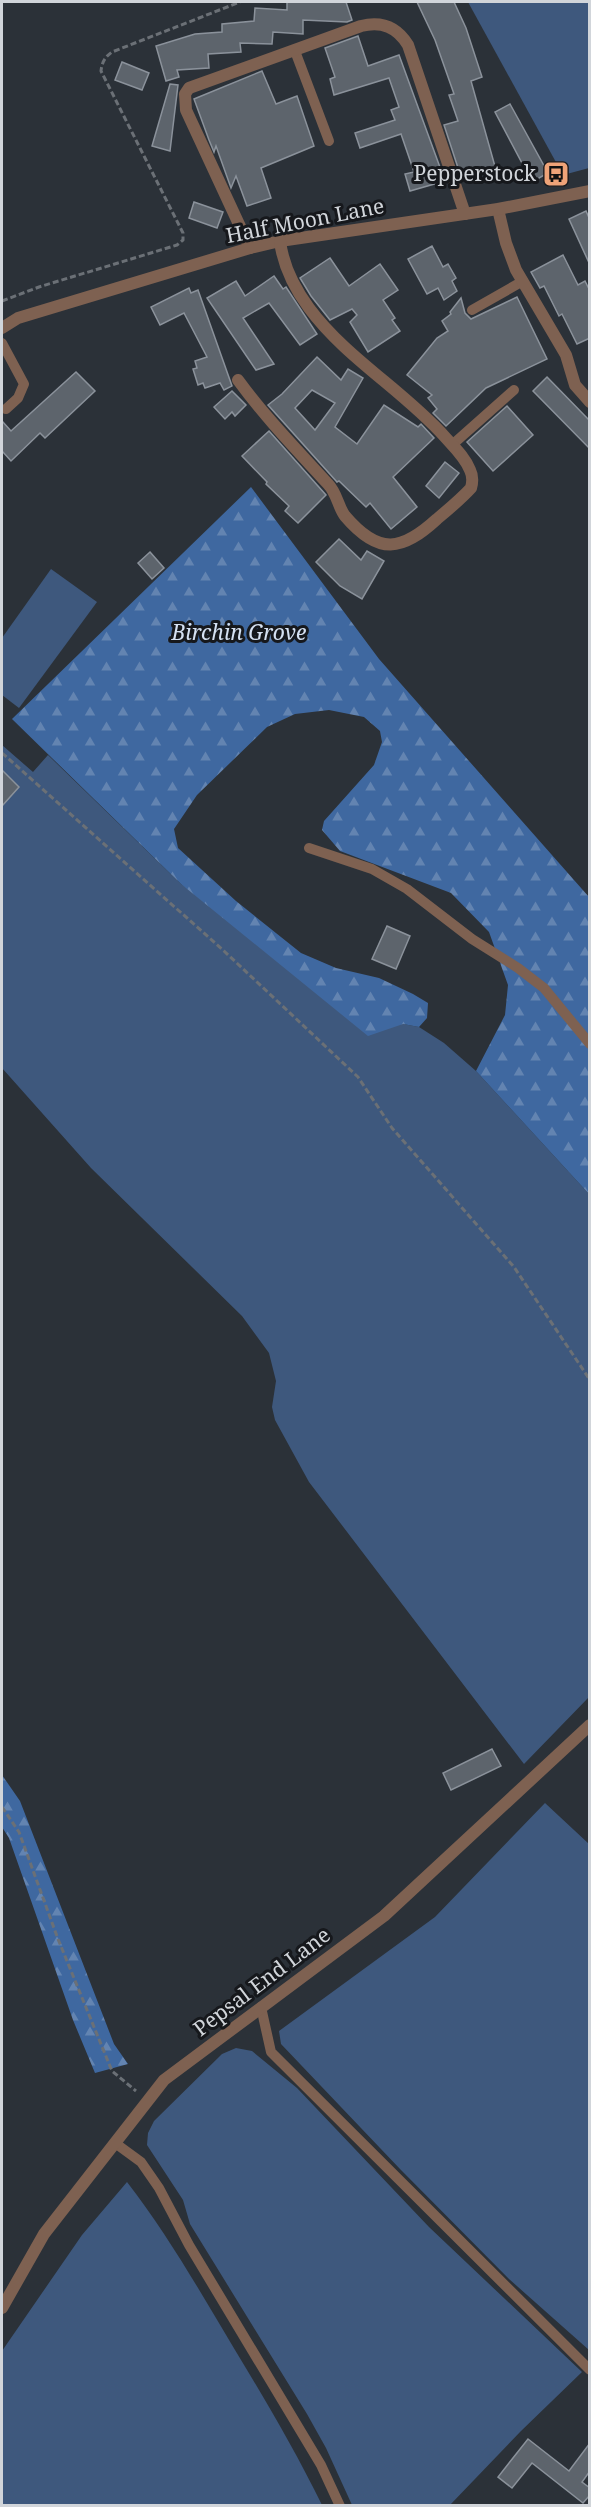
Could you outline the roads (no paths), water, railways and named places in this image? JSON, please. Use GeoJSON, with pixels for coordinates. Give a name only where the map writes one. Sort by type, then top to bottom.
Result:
{"type":"FeatureCollection","features":[{"type":"Feature","properties":{"kind":"street"},"geometry":{"type":"LineString","coordinates":[[250,248],[186,110],[183,97],[189,88],[373,23],[394,29],[402,35],[408,45],[465,214]]}},
{"type":"Feature","properties":{"kind":"street","name":"Half Moon Lane"},"geometry":{"type":"LineString","coordinates":[[2,328],[18,318],[280,241],[498,209],[590,191]]}},
{"type":"Feature","properties":{"kind":"street"},"geometry":{"type":"LineString","coordinates":[[498,209],[506,243],[523,281],[566,355],[575,385],[590,402]]}},
{"type":"Feature","properties":{"kind":"street"},"geometry":{"type":"LineString","coordinates":[[238,380],[258,408],[330,486],[337,496],[343,514],[358,529],[379,542],[400,545],[418,536],[471,488],[473,481],[471,471],[452,445],[401,393],[347,348],[309,308],[283,258],[280,241]]}},
{"type":"Feature","properties":{"kind":"street","name":"Pepsal End Lane"},"geometry":{"type":"LineString","coordinates":[[2,2308],[44,2234],[146,2100],[164,2080],[384,1916],[590,1725]]}},
{"type":"Feature","properties":{"kind":"lane"},"geometry":{"type":"LineString","coordinates":[[295,51],[329,141]]}},
{"type":"Feature","properties":{"kind":"lane"},"geometry":{"type":"LineString","coordinates":[[472,310],[523,281]]}},
{"type":"Feature","properties":{"kind":"lane"},"geometry":{"type":"LineString","coordinates":[[2,343],[24,384],[18,398],[6,409]]}},
{"type":"Feature","properties":{"kind":"lane"},"geometry":{"type":"LineString","coordinates":[[452,445],[514,390]]}},
{"type":"Feature","properties":{"kind":"lane"},"geometry":{"type":"LineString","coordinates":[[309,848],[372,869],[407,889],[472,939],[518,968],[544,988],[590,1044]]}},
{"type":"Feature","properties":{"kind":"lane"},"geometry":{"type":"LineString","coordinates":[[261,2007],[270,2052],[590,2370]]}},
{"type":"Feature","properties":{"kind":"lane"},"geometry":{"type":"LineString","coordinates":[[115,2143],[141,2162],[159,2188],[189,2245],[321,2465],[340,2505]]}},
{"type":"Feature","properties":{"kind":"place","name":"Pepperstock"},"geometry":{"type":"Point","coordinates":[556,174]}},
{"type":"Feature","properties":{"kind":"park label","name":"Birchin Grove"},"geometry":{"type":"Point","coordinates":[239,633]}}]}
